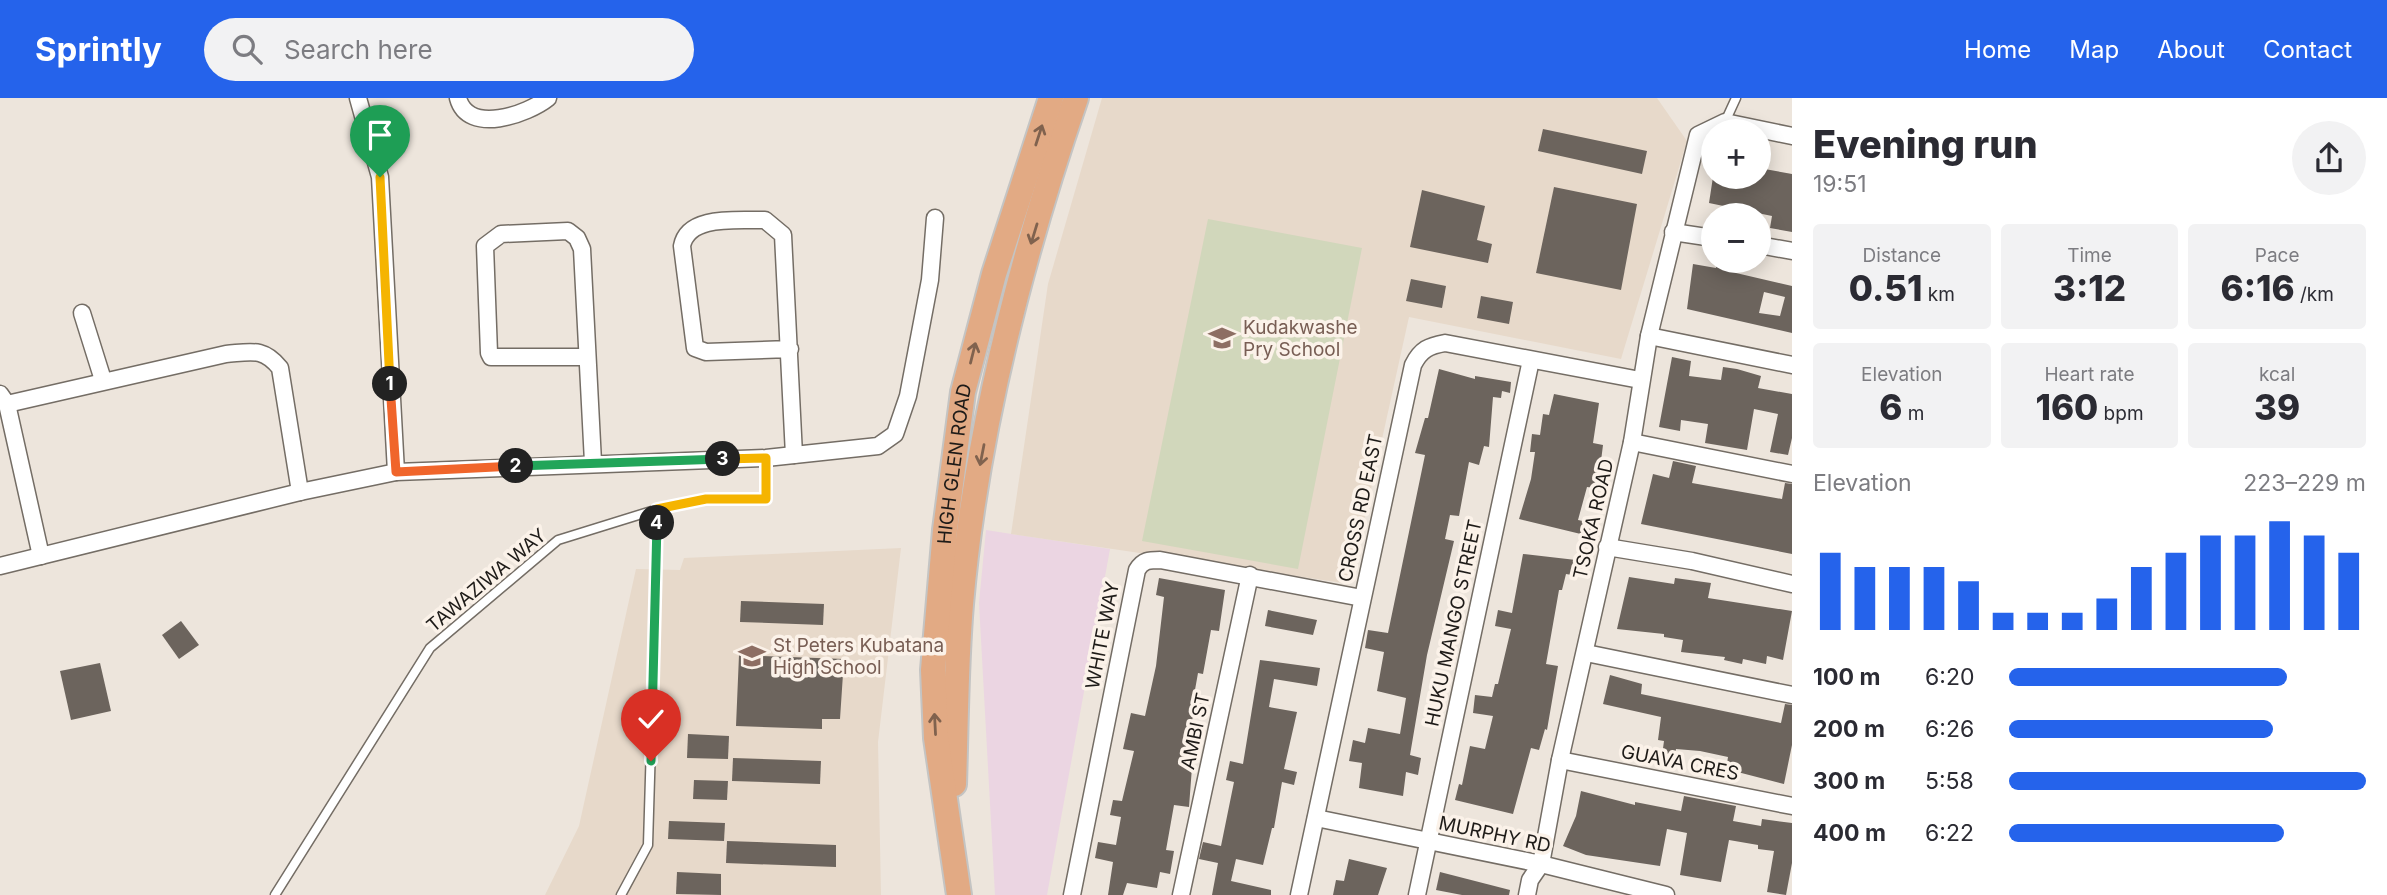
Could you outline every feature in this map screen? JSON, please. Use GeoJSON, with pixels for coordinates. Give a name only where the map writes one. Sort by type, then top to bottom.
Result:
{"type":"FeatureCollection","features":[{"type":"Feature","properties":{"kind":"main road","name":"HIGH GLEN ROAD"},"geometry":{"type":"LineString","coordinates":[[959,895],[936,738],[933,670],[946,516],[963,392],[994,274],[1051,98]]}},
{"type":"Feature","properties":{"kind":"main road","name":"HIGH GLEN ROAD"},"geometry":{"type":"LineString","coordinates":[[951,840],[961,604],[976,484],[1020,280],[1076,98]]}},
{"type":"Feature","properties":{"kind":"street"},"geometry":{"type":"LineString","coordinates":[[358,98],[380,177],[396,472]]}},
{"type":"Feature","properties":{"kind":"street"},"geometry":{"type":"LineString","coordinates":[[458,98],[461,106],[474,118],[488,120],[537,107],[548,98]]}},
{"type":"Feature","properties":{"kind":"street"},"geometry":{"type":"LineString","coordinates":[[1771,132],[1792,136]]}},
{"type":"Feature","properties":{"kind":"street","name":"TSOKA ROAD"},"geometry":{"type":"LineString","coordinates":[[1527,895],[1530,880],[1541,864],[1560,760],[1632,442],[1649,336],[1693,150],[1701,134]]}},
{"type":"Feature","properties":{"kind":"street"},"geometry":{"type":"LineString","coordinates":[[0,566],[300,492],[396,472],[593,462],[766,458],[862,450],[878,446],[895,434],[908,396],[930,280],[935,218]]}},
{"type":"Feature","properties":{"kind":"street"},"geometry":{"type":"LineString","coordinates":[[790,349],[706,352],[695,348],[682,246],[684,233],[692,227],[714,222],[765,219],[775,225],[783,235],[790,349],[794,455]]}},
{"type":"Feature","properties":{"kind":"street"},"geometry":{"type":"LineString","coordinates":[[586,357],[491,357],[485,246],[492,239],[501,234],[568,230],[582,249],[593,462]]}},
{"type":"Feature","properties":{"kind":"street"},"geometry":{"type":"LineString","coordinates":[[1673,232],[1701,236]]}},
{"type":"Feature","properties":{"kind":"street"},"geometry":{"type":"LineString","coordinates":[[1771,247],[1792,251]]}},
{"type":"Feature","properties":{"kind":"street"},"geometry":{"type":"LineString","coordinates":[[82,313],[103,380]]}},
{"type":"Feature","properties":{"kind":"street"},"geometry":{"type":"LineString","coordinates":[[1649,336],[1792,365]]}},
{"type":"Feature","properties":{"kind":"street","name":"CROSS RD EAST"},"geometry":{"type":"LineString","coordinates":[[1299,895],[1362,598],[1418,355],[1429,346],[1445,343],[1640,380]]}},
{"type":"Feature","properties":{"kind":"street"},"geometry":{"type":"LineString","coordinates":[[41,556],[4,399],[226,354],[256,352],[269,355],[280,368],[300,492]]}},
{"type":"Feature","properties":{"kind":"street","name":"HUKU MANGO STREET"},"geometry":{"type":"LineString","coordinates":[[1417,895],[1531,360]]}},
{"type":"Feature","properties":{"kind":"street"},"geometry":{"type":"LineString","coordinates":[[1632,442],[1792,474]]}},
{"type":"Feature","properties":{"kind":"street"},"geometry":{"type":"LineString","coordinates":[[1607,547],[1692,561],[1792,584]]}},
{"type":"Feature","properties":{"kind":"street","name":"WHITE WAY"},"geometry":{"type":"LineString","coordinates":[[1072,895],[1137,570],[1146,560],[1250,575],[1362,598]]}},
{"type":"Feature","properties":{"kind":"street","name":"AMBI ST"},"geometry":{"type":"LineString","coordinates":[[1181,895],[1250,575]]}},
{"type":"Feature","properties":{"kind":"street"},"geometry":{"type":"LineString","coordinates":[[1586,653],[1792,695]]}},
{"type":"Feature","properties":{"kind":"street","name":"GUAVA CRES"},"geometry":{"type":"LineString","coordinates":[[1560,760],[1792,806]]}},
{"type":"Feature","properties":{"kind":"street","name":"MURPHY RD"},"geometry":{"type":"LineString","coordinates":[[1315,818],[1541,864],[1637,891],[1666,895]]}},
{"type":"Feature","properties":{"kind":"lane"},"geometry":{"type":"LineString","coordinates":[[1726,119],[1736,98]]}},
{"type":"Feature","properties":{"kind":"lane","name":"TAWAZIWA WAY"},"geometry":{"type":"LineString","coordinates":[[275,895],[430,648],[558,540],[657,509],[706,499],[766,499],[766,458]]}},
{"type":"Feature","properties":{"kind":"lane"},"geometry":{"type":"LineString","coordinates":[[621,895],[649,845],[657,509]]}},
{"type":"Feature","properties":{"kind":"shaded area","name":"Kudakwashe Pry School"},"geometry":{"type":"Polygon","coordinates":[[[1102,98],[1657,98],[1687,141],[1621,359],[1409,317],[1350,584],[1011,534],[1048,284],[1102,98]]]}},
{"type":"Feature","properties":{"kind":"shaded area"},"geometry":{"type":"Polygon","coordinates":[[[986,530],[1110,549],[1047,895],[995,895],[979,603],[986,530]]]}},
{"type":"Feature","properties":{"kind":"shaded area","name":"St Peters Kubatana High School"},"geometry":{"type":"Polygon","coordinates":[[[901,548],[878,742],[881,895],[545,895],[579,826],[636,569],[680,570],[684,558],[901,548]]]}},
{"type":"Feature","properties":{"kind":"green space"},"geometry":{"type":"Polygon","coordinates":[[[1208,219],[1362,248],[1298,569],[1142,541],[1208,219]]]}},
{"type":"Feature","properties":{"kind":"building"},"geometry":{"type":"Polygon","coordinates":[[[1543,129],[1647,151],[1642,174],[1538,151],[1543,129]]]}},
{"type":"Feature","properties":{"kind":"building"},"geometry":{"type":"Polygon","coordinates":[[[1771,170],[1792,174],[1792,232],[1771,228],[1771,203],[1709,203],[1711,189],[1771,189],[1771,170]]]}},
{"type":"Feature","properties":{"kind":"building"},"geometry":{"type":"Polygon","coordinates":[[[1554,187],[1637,204],[1621,290],[1536,273],[1554,187]]]}},
{"type":"Feature","properties":{"kind":"building"},"geometry":{"type":"Polygon","coordinates":[[[1422,190],[1485,206],[1477,240],[1492,244],[1488,263],[1410,247],[1422,190]]]}},
{"type":"Feature","properties":{"kind":"building"},"geometry":{"type":"Polygon","coordinates":[[[1693,264],[1701,265],[1701,273],[1736,273],[1792,286],[1792,333],[1687,309],[1693,264]],[[1764,292],[1759,313],[1780,316],[1785,297],[1764,292]]]}},
{"type":"Feature","properties":{"kind":"building"},"geometry":{"type":"Polygon","coordinates":[[[1411,279],[1446,286],[1442,308],[1406,301],[1411,279]]]}},
{"type":"Feature","properties":{"kind":"building"},"geometry":{"type":"Polygon","coordinates":[[[1481,296],[1513,302],[1509,324],[1477,318],[1481,296]]]}},
{"type":"Feature","properties":{"kind":"building"},"geometry":{"type":"Polygon","coordinates":[[[1672,357],[1691,361],[1689,376],[1721,380],[1723,367],[1737,369],[1761,376],[1758,388],[1792,394],[1792,438],[1788,455],[1770,452],[1778,414],[1754,409],[1747,450],[1705,443],[1708,424],[1681,420],[1680,431],[1659,427],[1672,357]]]}},
{"type":"Feature","properties":{"kind":"building"},"geometry":{"type":"Polygon","coordinates":[[[1439,369],[1475,379],[1475,376],[1511,382],[1510,393],[1502,391],[1501,398],[1493,397],[1489,447],[1484,446],[1479,465],[1469,462],[1459,516],[1450,515],[1445,539],[1454,541],[1427,655],[1410,755],[1421,758],[1418,775],[1406,772],[1403,796],[1359,788],[1362,763],[1349,761],[1353,740],[1365,743],[1368,728],[1400,734],[1406,698],[1377,691],[1384,652],[1365,648],[1368,630],[1388,633],[1425,455],[1415,453],[1425,418],[1428,418],[1439,369]]]}},
{"type":"Feature","properties":{"kind":"building"},"geometry":{"type":"Polygon","coordinates":[[[1554,394],[1599,403],[1593,443],[1603,445],[1601,461],[1594,488],[1587,487],[1578,520],[1592,523],[1589,536],[1519,519],[1531,479],[1535,452],[1530,452],[1532,434],[1540,435],[1543,414],[1549,415],[1554,394]]]}},
{"type":"Feature","properties":{"kind":"building"},"geometry":{"type":"Polygon","coordinates":[[[1673,461],[1696,466],[1692,483],[1782,499],[1785,483],[1792,484],[1792,554],[1641,524],[1653,474],[1669,478],[1673,461]]]}},
{"type":"Feature","properties":{"kind":"building"},"geometry":{"type":"Polygon","coordinates":[[[1523,554],[1576,560],[1572,575],[1566,574],[1562,590],[1559,590],[1546,664],[1558,666],[1547,730],[1545,729],[1539,750],[1531,748],[1513,814],[1455,800],[1459,784],[1462,785],[1470,746],[1485,749],[1493,716],[1473,713],[1475,695],[1492,697],[1495,684],[1498,684],[1511,629],[1495,626],[1498,610],[1512,613],[1523,554]]]}},
{"type":"Feature","properties":{"kind":"building"},"geometry":{"type":"Polygon","coordinates":[[[1629,577],[1674,584],[1675,578],[1711,583],[1708,598],[1792,611],[1783,660],[1767,656],[1766,664],[1743,659],[1742,664],[1724,660],[1725,657],[1681,652],[1683,640],[1664,637],[1664,634],[1617,629],[1629,577]]]}},
{"type":"Feature","properties":{"kind":"building"},"geometry":{"type":"Polygon","coordinates":[[[1159,578],[1225,590],[1219,631],[1211,630],[1203,674],[1198,673],[1193,701],[1206,704],[1203,718],[1193,716],[1183,766],[1192,767],[1189,807],[1174,805],[1166,850],[1174,851],[1170,874],[1160,872],[1157,888],[1127,883],[1123,895],[1108,895],[1113,862],[1095,858],[1098,842],[1116,845],[1121,817],[1110,815],[1113,800],[1122,801],[1134,751],[1123,749],[1131,713],[1145,716],[1156,666],[1164,597],[1156,595],[1159,578]]]}},
{"type":"Feature","properties":{"kind":"building"},"geometry":{"type":"Polygon","coordinates":[[[741,601],[824,604],[823,625],[740,622],[741,601]]]}},
{"type":"Feature","properties":{"kind":"building"},"geometry":{"type":"Polygon","coordinates":[[[1268,610],[1317,620],[1313,635],[1265,626],[1268,610]]]}},
{"type":"Feature","properties":{"kind":"building"},"geometry":{"type":"Polygon","coordinates":[[[181,621],[199,645],[179,659],[162,635],[181,621]]]}},
{"type":"Feature","properties":{"kind":"building"},"geometry":{"type":"Polygon","coordinates":[[[739,655],[844,659],[840,719],[822,719],[822,729],[736,726],[739,655]]]}},
{"type":"Feature","properties":{"kind":"building"},"geometry":{"type":"Polygon","coordinates":[[[1260,660],[1320,668],[1317,686],[1274,679],[1269,707],[1297,712],[1284,769],[1297,772],[1294,785],[1282,782],[1274,828],[1263,865],[1236,859],[1231,881],[1271,890],[1271,895],[1212,895],[1218,863],[1199,859],[1203,842],[1221,846],[1234,782],[1226,780],[1230,761],[1243,764],[1260,660]]]}},
{"type":"Feature","properties":{"kind":"building"},"geometry":{"type":"Polygon","coordinates":[[[100,663],[111,711],[71,720],[60,671],[100,663]]]}},
{"type":"Feature","properties":{"kind":"building"},"geometry":{"type":"Polygon","coordinates":[[[1610,675],[1642,684],[1641,694],[1781,723],[1785,704],[1792,705],[1792,745],[1784,784],[1726,769],[1728,757],[1700,751],[1676,749],[1674,765],[1661,763],[1664,741],[1658,740],[1661,717],[1603,704],[1610,675]]]}},
{"type":"Feature","properties":{"kind":"building"},"geometry":{"type":"Polygon","coordinates":[[[688,734],[729,736],[728,759],[687,758],[688,734]]]}},
{"type":"Feature","properties":{"kind":"building"},"geometry":{"type":"Polygon","coordinates":[[[733,758],[821,761],[820,784],[732,781],[733,758]]]}},
{"type":"Feature","properties":{"kind":"building"},"geometry":{"type":"Polygon","coordinates":[[[694,780],[728,781],[727,800],[693,799],[694,780]]]}},
{"type":"Feature","properties":{"kind":"building"},"geometry":{"type":"Polygon","coordinates":[[[1581,791],[1635,805],[1635,802],[1681,811],[1684,796],[1736,806],[1733,821],[1761,826],[1762,819],[1792,823],[1792,863],[1786,895],[1767,892],[1774,851],[1758,849],[1758,845],[1729,840],[1721,882],[1680,875],[1687,833],[1667,829],[1660,866],[1586,855],[1563,846],[1576,816],[1581,791]]]}},
{"type":"Feature","properties":{"kind":"building"},"geometry":{"type":"Polygon","coordinates":[[[669,821],[725,823],[724,841],[668,839],[669,821]]]}},
{"type":"Feature","properties":{"kind":"building"},"geometry":{"type":"Polygon","coordinates":[[[727,841],[836,845],[836,867],[726,863],[727,841]]]}},
{"type":"Feature","properties":{"kind":"building"},"geometry":{"type":"Polygon","coordinates":[[[1349,859],[1387,868],[1378,895],[1333,895],[1336,880],[1344,881],[1349,859]]]}},
{"type":"Feature","properties":{"kind":"building"},"geometry":{"type":"Polygon","coordinates":[[[677,872],[721,874],[721,895],[676,894],[677,872]]]}},
{"type":"Feature","properties":{"kind":"building"},"geometry":{"type":"Polygon","coordinates":[[[1440,872],[1510,890],[1509,895],[1462,895],[1436,890],[1440,872]]]}},
{"type":"Feature","properties":{"kind":"place","name":"Kudakwashe Pry School"},"geometry":{"type":"Point","coordinates":[1222,338]}},
{"type":"Feature","properties":{"kind":"place","name":"St Peters Kubatana High School"},"geometry":{"type":"Point","coordinates":[752,656]}},
{"type":"Feature","properties":{"kind":"route"},"geometry":{"type":"LineString","coordinates":[[380,177],[386,336],[396,472],[593,462],[766,458],[766,499],[706,499],[657,509],[651,761]]}}]}
